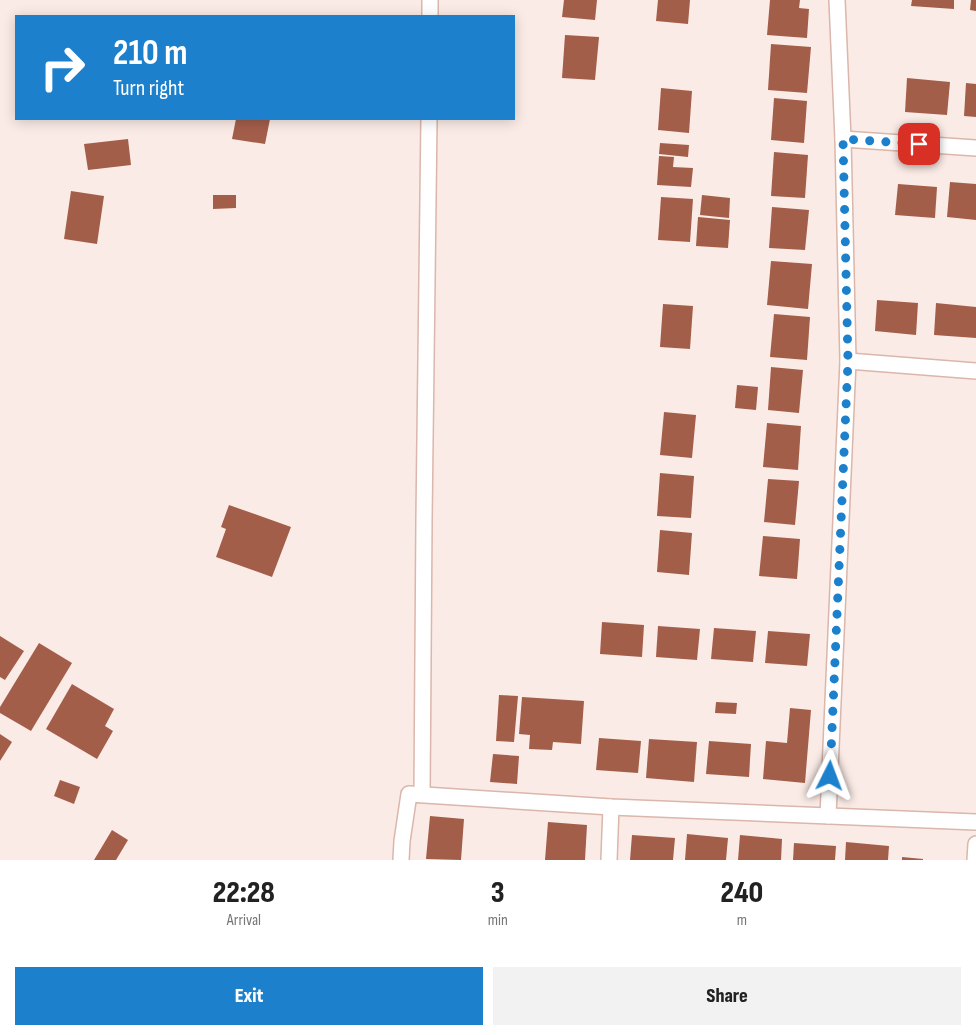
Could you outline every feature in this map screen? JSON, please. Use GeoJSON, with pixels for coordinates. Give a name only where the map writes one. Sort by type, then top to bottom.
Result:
{"type":"FeatureCollection","features":[{"type":"Feature","properties":{"kind":"street"},"geometry":{"type":"LineString","coordinates":[[430,0],[430,15]]}},
{"type":"Feature","properties":{"kind":"street"},"geometry":{"type":"LineString","coordinates":[[828,816],[848,361],[843,139],[837,0]]}},
{"type":"Feature","properties":{"kind":"street"},"geometry":{"type":"LineString","coordinates":[[422,794],[429,120]]}},
{"type":"Feature","properties":{"kind":"street"},"geometry":{"type":"LineString","coordinates":[[843,139],[976,148]]}},
{"type":"Feature","properties":{"kind":"street"},"geometry":{"type":"LineString","coordinates":[[848,361],[976,371]]}},
{"type":"Feature","properties":{"kind":"street"},"geometry":{"type":"LineString","coordinates":[[401,860],[402,841],[410,794],[611,807],[976,822]]}},
{"type":"Feature","properties":{"kind":"street"},"geometry":{"type":"LineString","coordinates":[[609,860],[611,807]]}},
{"type":"Feature","properties":{"kind":"street"},"geometry":{"type":"LineString","coordinates":[[975,860],[976,844]]}},
{"type":"Feature","properties":{"kind":"building"},"geometry":{"type":"Polygon","coordinates":[[[564,0],[597,0],[595,20],[562,17],[564,0]]]}},
{"type":"Feature","properties":{"kind":"building"},"geometry":{"type":"Polygon","coordinates":[[[658,0],[690,0],[688,24],[656,21],[658,0]]]}},
{"type":"Feature","properties":{"kind":"building"},"geometry":{"type":"Polygon","coordinates":[[[770,0],[800,0],[799,8],[809,9],[807,38],[767,35],[770,0]]]}},
{"type":"Feature","properties":{"kind":"building"},"geometry":{"type":"Polygon","coordinates":[[[912,0],[954,0],[954,9],[911,6],[912,0]]]}},
{"type":"Feature","properties":{"kind":"building"},"geometry":{"type":"Polygon","coordinates":[[[971,0],[976,0],[976,11],[970,10],[971,0]]]}},
{"type":"Feature","properties":{"kind":"building"},"geometry":{"type":"Polygon","coordinates":[[[565,35],[599,37],[595,80],[562,78],[565,35]]]}},
{"type":"Feature","properties":{"kind":"building"},"geometry":{"type":"Polygon","coordinates":[[[771,44],[811,47],[807,93],[768,90],[771,44]]]}},
{"type":"Feature","properties":{"kind":"building"},"geometry":{"type":"Polygon","coordinates":[[[907,78],[950,82],[947,115],[905,112],[907,78]]]}},
{"type":"Feature","properties":{"kind":"building"},"geometry":{"type":"Polygon","coordinates":[[[966,83],[976,84],[976,117],[964,116],[966,83]]]}},
{"type":"Feature","properties":{"kind":"building"},"geometry":{"type":"Polygon","coordinates":[[[661,88],[692,91],[689,133],[658,130],[661,88]]]}},
{"type":"Feature","properties":{"kind":"building"},"geometry":{"type":"Polygon","coordinates":[[[774,98],[807,101],[804,143],[771,140],[774,98]]]}},
{"type":"Feature","properties":{"kind":"building"},"geometry":{"type":"Polygon","coordinates":[[[236,120],[270,120],[265,144],[232,139],[236,120]]]}},
{"type":"Feature","properties":{"kind":"building"},"geometry":{"type":"Polygon","coordinates":[[[128,139],[131,165],[88,170],[84,144],[128,139]]]}},
{"type":"Feature","properties":{"kind":"building"},"geometry":{"type":"Polygon","coordinates":[[[660,143],[689,145],[688,157],[659,154],[660,143]]]}},
{"type":"Feature","properties":{"kind":"building"},"geometry":{"type":"Polygon","coordinates":[[[774,152],[808,155],[805,198],[771,196],[774,152]]]}},
{"type":"Feature","properties":{"kind":"building"},"geometry":{"type":"Polygon","coordinates":[[[659,156],[674,157],[673,167],[693,168],[691,187],[657,185],[659,156]]]}},
{"type":"Feature","properties":{"kind":"building"},"geometry":{"type":"Polygon","coordinates":[[[950,182],[976,184],[976,220],[947,217],[950,182]]]}},
{"type":"Feature","properties":{"kind":"building"},"geometry":{"type":"Polygon","coordinates":[[[898,184],[937,187],[935,218],[895,215],[898,184]]]}},
{"type":"Feature","properties":{"kind":"building"},"geometry":{"type":"Polygon","coordinates":[[[71,191],[104,196],[97,244],[64,239],[71,191]]]}},
{"type":"Feature","properties":{"kind":"building"},"geometry":{"type":"Polygon","coordinates":[[[213,195],[236,195],[236,208],[213,209],[213,195]]]}},
{"type":"Feature","properties":{"kind":"building"},"geometry":{"type":"Polygon","coordinates":[[[702,195],[730,198],[729,218],[700,215],[702,195]]]}},
{"type":"Feature","properties":{"kind":"building"},"geometry":{"type":"Polygon","coordinates":[[[661,197],[693,199],[690,242],[658,240],[661,197]]]}},
{"type":"Feature","properties":{"kind":"building"},"geometry":{"type":"Polygon","coordinates":[[[772,207],[809,210],[805,250],[769,248],[772,207]]]}},
{"type":"Feature","properties":{"kind":"building"},"geometry":{"type":"Polygon","coordinates":[[[698,217],[730,220],[728,248],[696,246],[698,217]]]}},
{"type":"Feature","properties":{"kind":"building"},"geometry":{"type":"Polygon","coordinates":[[[771,261],[812,264],[808,309],[767,305],[771,261]]]}},
{"type":"Feature","properties":{"kind":"building"},"geometry":{"type":"Polygon","coordinates":[[[877,300],[918,303],[916,335],[875,331],[877,300]]]}},
{"type":"Feature","properties":{"kind":"building"},"geometry":{"type":"Polygon","coordinates":[[[936,303],[976,307],[976,338],[934,335],[936,303]]]}},
{"type":"Feature","properties":{"kind":"building"},"geometry":{"type":"Polygon","coordinates":[[[663,304],[693,306],[690,349],[660,347],[663,304]]]}},
{"type":"Feature","properties":{"kind":"building"},"geometry":{"type":"Polygon","coordinates":[[[774,314],[810,317],[807,360],[770,357],[774,314]]]}},
{"type":"Feature","properties":{"kind":"building"},"geometry":{"type":"Polygon","coordinates":[[[771,367],[803,370],[799,413],[768,410],[771,367]]]}},
{"type":"Feature","properties":{"kind":"building"},"geometry":{"type":"Polygon","coordinates":[[[737,385],[758,387],[756,410],[735,408],[737,385]]]}},
{"type":"Feature","properties":{"kind":"building"},"geometry":{"type":"Polygon","coordinates":[[[664,412],[696,415],[692,458],[660,455],[664,412]]]}},
{"type":"Feature","properties":{"kind":"building"},"geometry":{"type":"Polygon","coordinates":[[[767,423],[801,426],[798,470],[763,467],[767,423]]]}},
{"type":"Feature","properties":{"kind":"building"},"geometry":{"type":"Polygon","coordinates":[[[660,473],[694,476],[691,518],[657,516],[660,473]]]}},
{"type":"Feature","properties":{"kind":"building"},"geometry":{"type":"Polygon","coordinates":[[[768,479],[799,481],[795,525],[764,522],[768,479]]]}},
{"type":"Feature","properties":{"kind":"building"},"geometry":{"type":"Polygon","coordinates":[[[229,505],[291,527],[272,577],[216,557],[226,529],[221,527],[229,505]]]}},
{"type":"Feature","properties":{"kind":"building"},"geometry":{"type":"Polygon","coordinates":[[[660,530],[692,533],[689,575],[657,572],[660,530]]]}},
{"type":"Feature","properties":{"kind":"building"},"geometry":{"type":"Polygon","coordinates":[[[763,536],[800,539],[797,579],[759,576],[763,536]]]}},
{"type":"Feature","properties":{"kind":"building"},"geometry":{"type":"Polygon","coordinates":[[[602,622],[644,625],[642,657],[600,654],[602,622]]]}},
{"type":"Feature","properties":{"kind":"building"},"geometry":{"type":"Polygon","coordinates":[[[658,626],[700,629],[697,660],[656,657],[658,626]]]}},
{"type":"Feature","properties":{"kind":"building"},"geometry":{"type":"Polygon","coordinates":[[[714,628],[756,631],[753,662],[711,659],[714,628]]]}},
{"type":"Feature","properties":{"kind":"building"},"geometry":{"type":"Polygon","coordinates":[[[768,631],[810,634],[807,666],[765,663],[768,631]]]}},
{"type":"Feature","properties":{"kind":"building"},"geometry":{"type":"Polygon","coordinates":[[[0,636],[24,651],[5,680],[0,677],[0,636]]]}},
{"type":"Feature","properties":{"kind":"building"},"geometry":{"type":"Polygon","coordinates":[[[39,643],[72,663],[31,731],[0,713],[0,707],[39,643]]]}},
{"type":"Feature","properties":{"kind":"building"},"geometry":{"type":"Polygon","coordinates":[[[72,684],[114,709],[105,726],[113,731],[97,759],[46,729],[72,684]]]}},
{"type":"Feature","properties":{"kind":"building"},"geometry":{"type":"Polygon","coordinates":[[[499,695],[518,696],[514,742],[496,741],[499,695]]]}},
{"type":"Feature","properties":{"kind":"building"},"geometry":{"type":"Polygon","coordinates":[[[522,697],[584,701],[581,744],[553,742],[552,750],[529,749],[530,735],[519,734],[522,697]]]}},
{"type":"Feature","properties":{"kind":"building"},"geometry":{"type":"Polygon","coordinates":[[[716,702],[737,703],[736,714],[715,713],[716,702]]]}},
{"type":"Feature","properties":{"kind":"building"},"geometry":{"type":"Polygon","coordinates":[[[790,708],[811,710],[805,783],[763,779],[766,741],[787,743],[790,708]]]}},
{"type":"Feature","properties":{"kind":"building"},"geometry":{"type":"Polygon","coordinates":[[[0,734],[12,742],[0,761],[0,734]]]}},
{"type":"Feature","properties":{"kind":"building"},"geometry":{"type":"Polygon","coordinates":[[[599,738],[641,741],[638,773],[596,770],[599,738]]]}},
{"type":"Feature","properties":{"kind":"building"},"geometry":{"type":"Polygon","coordinates":[[[649,739],[697,742],[694,782],[646,778],[649,739]]]}},
{"type":"Feature","properties":{"kind":"building"},"geometry":{"type":"Polygon","coordinates":[[[709,741],[751,744],[749,777],[706,774],[709,741]]]}},
{"type":"Feature","properties":{"kind":"building"},"geometry":{"type":"Polygon","coordinates":[[[493,754],[519,756],[517,784],[490,782],[493,754]]]}},
{"type":"Feature","properties":{"kind":"building"},"geometry":{"type":"Polygon","coordinates":[[[60,780],[80,787],[74,804],[54,796],[60,780]]]}},
{"type":"Feature","properties":{"kind":"building"},"geometry":{"type":"Polygon","coordinates":[[[430,816],[464,819],[461,860],[426,859],[430,816]]]}},
{"type":"Feature","properties":{"kind":"building"},"geometry":{"type":"Polygon","coordinates":[[[548,822],[587,825],[585,860],[545,860],[548,822]]]}},
{"type":"Feature","properties":{"kind":"building"},"geometry":{"type":"Polygon","coordinates":[[[112,830],[128,840],[116,860],[94,860],[112,830]]]}},
{"type":"Feature","properties":{"kind":"building"},"geometry":{"type":"Polygon","coordinates":[[[687,834],[728,838],[726,860],[685,860],[687,834]]]}},
{"type":"Feature","properties":{"kind":"building"},"geometry":{"type":"Polygon","coordinates":[[[632,835],[675,838],[673,860],[630,860],[632,835]]]}},
{"type":"Feature","properties":{"kind":"building"},"geometry":{"type":"Polygon","coordinates":[[[740,835],[782,839],[781,860],[738,860],[740,835]]]}},
{"type":"Feature","properties":{"kind":"building"},"geometry":{"type":"Polygon","coordinates":[[[846,842],[889,846],[888,860],[845,860],[846,842]]]}},
{"type":"Feature","properties":{"kind":"building"},"geometry":{"type":"Polygon","coordinates":[[[794,843],[836,846],[835,860],[793,860],[794,843]]]}},
{"type":"Feature","properties":{"kind":"building"},"geometry":{"type":"Polygon","coordinates":[[[902,857],[923,859],[923,860],[902,860],[902,857]]]}},
{"type":"Feature","properties":{"kind":"route"},"geometry":{"type":"LineString","coordinates":[[830,776],[848,361],[843,139],[919,144]]}}]}
